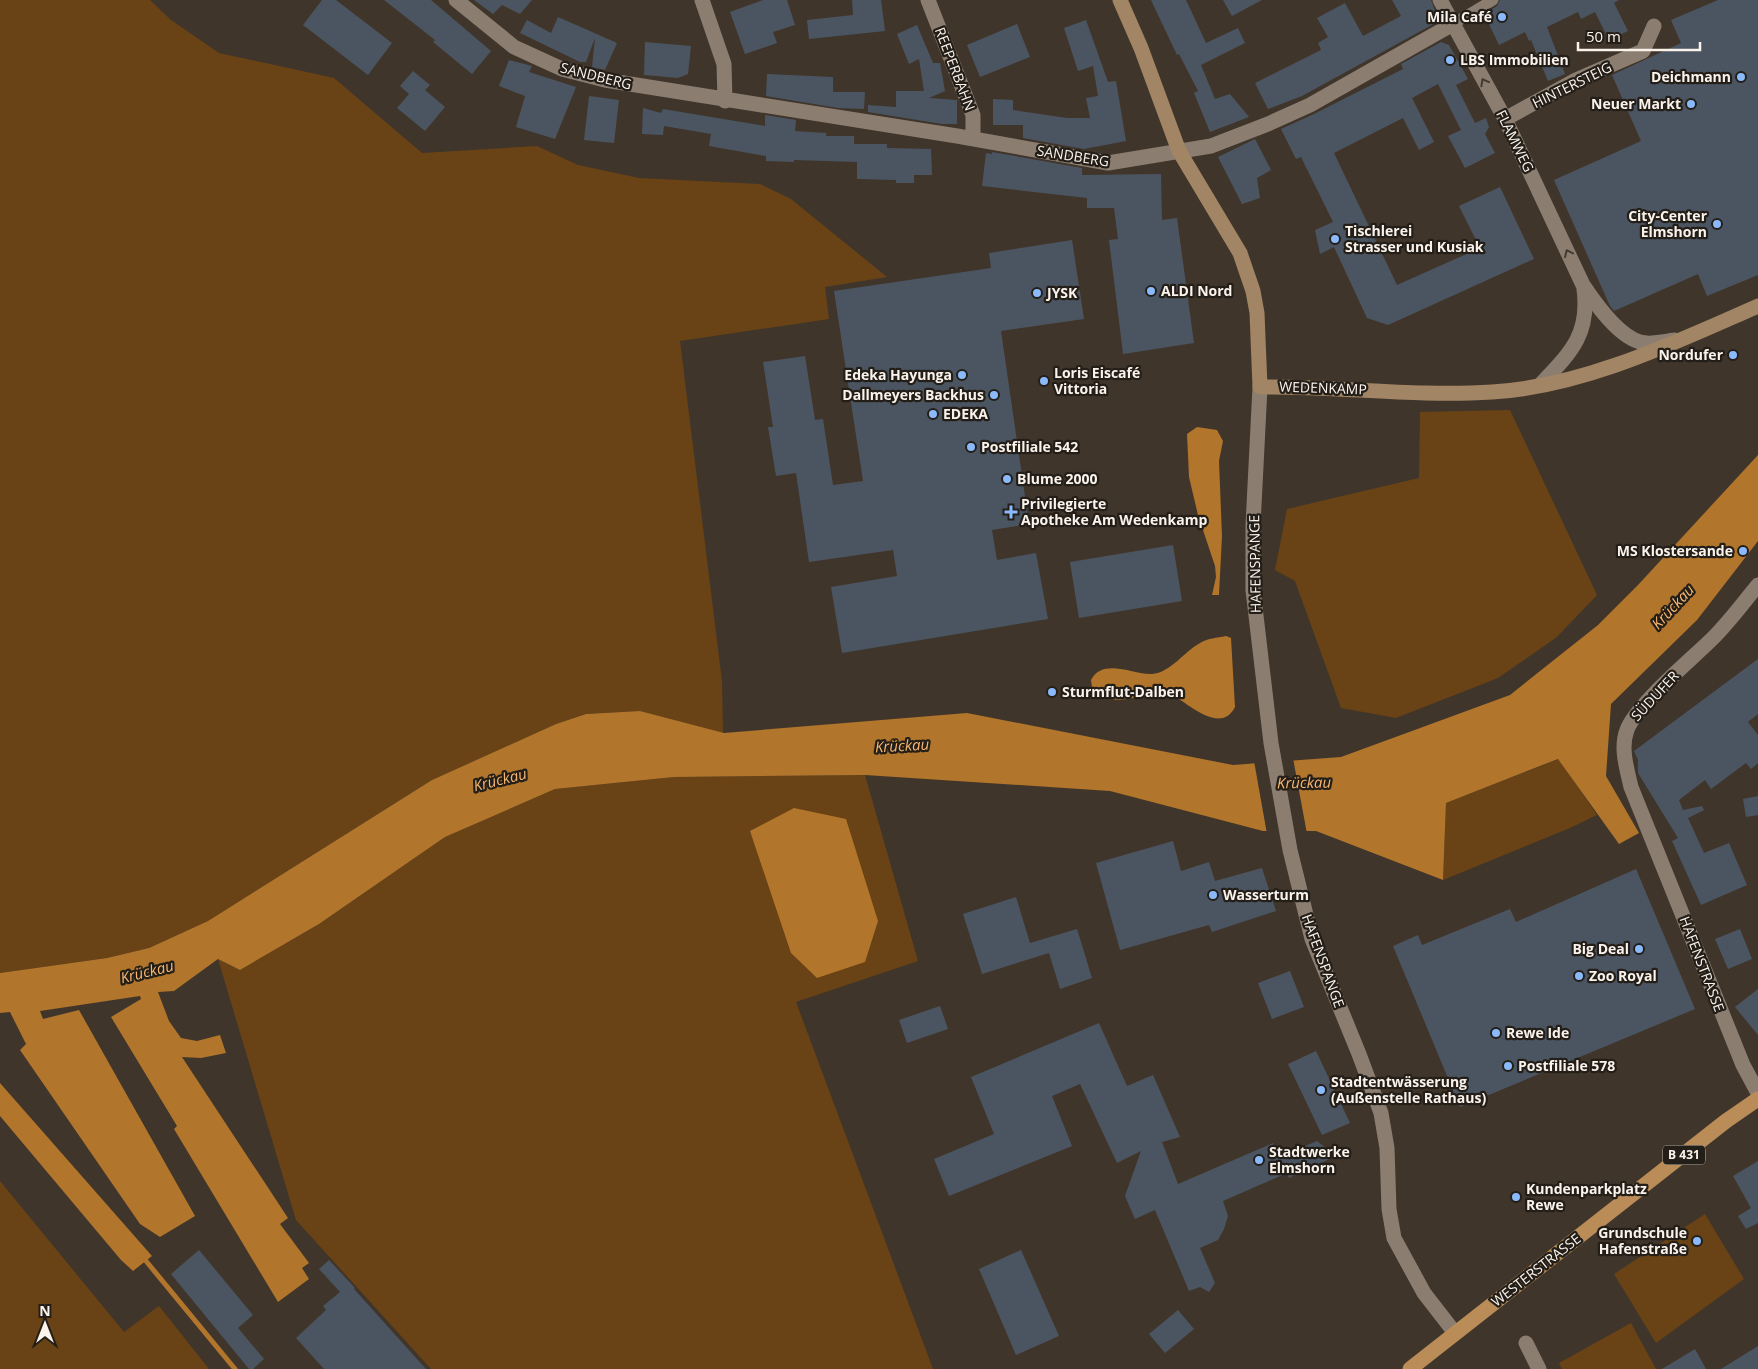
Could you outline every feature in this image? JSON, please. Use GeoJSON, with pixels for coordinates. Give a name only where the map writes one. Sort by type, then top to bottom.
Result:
{"type":"FeatureCollection","features":[{"type":"Feature","properties":{"kind":"main road","name":"WEDENKAMP"},"geometry":{"type":"LineString","coordinates":[[1120,0],[1141,48],[1179,152],[1240,253],[1249,278],[1256,313],[1260,386],[1492,392],[1541,384],[1627,361],[1758,306]]}},
{"type":"Feature","properties":{"kind":"main road","name":"WESTERSTRASSE"},"geometry":{"type":"LineString","coordinates":[[1410,1369],[1718,1127],[1758,1099]]}},
{"type":"Feature","properties":{"kind":"street","name":"SANDBERG"},"geometry":{"type":"LineString","coordinates":[[456,0],[514,47],[562,69],[605,80],[725,101],[973,139],[1108,163],[1211,146],[1310,105],[1453,24]]}},
{"type":"Feature","properties":{"kind":"street"},"geometry":{"type":"LineString","coordinates":[[702,0],[716,34],[724,64],[725,101]]}},
{"type":"Feature","properties":{"kind":"street","name":"REEPERBAHN"},"geometry":{"type":"LineString","coordinates":[[928,0],[973,115],[973,139]]}},
{"type":"Feature","properties":{"kind":"street","name":"FLAMWEG"},"geometry":{"type":"LineString","coordinates":[[1440,0],[1505,119],[1583,285],[1598,308],[1628,335],[1640,342],[1662,343],[1688,336]]}},
{"type":"Feature","properties":{"kind":"street"},"geometry":{"type":"LineString","coordinates":[[1453,24],[1493,0]]}},
{"type":"Feature","properties":{"kind":"street","name":"HINTERSTEIG"},"geometry":{"type":"LineString","coordinates":[[1505,119],[1574,81],[1643,51],[1654,26]]}},
{"type":"Feature","properties":{"kind":"street","name":"FLAMWEG"},"geometry":{"type":"LineString","coordinates":[[1541,384],[1571,352],[1583,328],[1586,312],[1583,285]]}},
{"type":"Feature","properties":{"kind":"street","name":"HAFENSPANGE"},"geometry":{"type":"LineString","coordinates":[[1260,386],[1253,525],[1253,590],[1271,743],[1290,850],[1312,939],[1381,1113],[1387,1148],[1389,1210],[1394,1238],[1424,1293],[1455,1333]]}},
{"type":"Feature","properties":{"kind":"street","name":"SÜDUFER"},"geometry":{"type":"LineString","coordinates":[[1650,832],[1629,778],[1624,757],[1626,732],[1637,712],[1715,636],[1758,585]]}},
{"type":"Feature","properties":{"kind":"street","name":"HAFENSTRASSE"},"geometry":{"type":"LineString","coordinates":[[1650,832],[1739,1057],[1758,1093]]}},
{"type":"Feature","properties":{"kind":"street"},"geometry":{"type":"LineString","coordinates":[[1526,1343],[1539,1369]]}},
{"type":"Feature","properties":{"kind":"shaded area"},"geometry":{"type":"Polygon","coordinates":[[[0,0],[150,0],[171,20],[219,53],[334,78],[422,153],[537,146],[578,165],[639,178],[760,184],[791,199],[887,277],[825,287],[829,319],[680,341],[722,681],[723,733],[640,711],[586,714],[556,724],[432,780],[208,921],[149,948],[107,958],[0,973],[0,0]]]}},
{"type":"Feature","properties":{"kind":"shaded area"},"geometry":{"type":"Polygon","coordinates":[[[1510,410],[1597,595],[1557,637],[1498,678],[1396,718],[1341,708],[1295,581],[1275,570],[1287,509],[1419,478],[1420,412],[1510,410]]]}},
{"type":"Feature","properties":{"kind":"shaded area"},"geometry":{"type":"Polygon","coordinates":[[[1559,759],[1597,815],[1443,880],[1446,803],[1559,759]]]}},
{"type":"Feature","properties":{"kind":"shaded area"},"geometry":{"type":"Polygon","coordinates":[[[865,775],[918,961],[796,1002],[933,1369],[431,1369],[296,1220],[218,959],[240,970],[319,924],[445,837],[555,789],[674,777],[865,775]]]}},
{"type":"Feature","properties":{"kind":"shaded area"},"geometry":{"type":"Polygon","coordinates":[[[0,1181],[124,1332],[159,1306],[209,1369],[0,1369],[0,1181]]]}},
{"type":"Feature","properties":{"kind":"shaded area"},"geometry":{"type":"Polygon","coordinates":[[[1705,1214],[1744,1279],[1656,1343],[1614,1274],[1705,1214]]]}},
{"type":"Feature","properties":{"kind":"shaded area"},"geometry":{"type":"Polygon","coordinates":[[[1631,1323],[1656,1369],[1562,1369],[1559,1363],[1631,1323]]]}},
{"type":"Feature","properties":{"kind":"water"},"geometry":{"type":"Polygon","coordinates":[[[1197,427],[1217,430],[1223,441],[1219,461],[1222,536],[1219,595],[1212,595],[1216,577],[1215,566],[1198,515],[1189,477],[1187,434],[1197,427]]]}},
{"type":"Feature","properties":{"kind":"water","name":"Krückau"},"geometry":{"type":"Polygon","coordinates":[[[1758,455],[1758,541],[1697,620],[1611,704],[1606,776],[1639,833],[1619,844],[1558,759],[1446,803],[1443,880],[1316,831],[1263,831],[1110,791],[865,775],[674,777],[555,789],[445,837],[319,924],[240,970],[218,959],[174,991],[158,992],[169,1021],[181,1038],[197,1041],[220,1035],[226,1053],[201,1058],[182,1057],[288,1218],[280,1224],[309,1263],[302,1268],[309,1279],[278,1302],[174,1129],[177,1126],[111,1017],[141,999],[140,996],[40,1011],[43,1019],[79,1010],[195,1216],[160,1237],[140,1224],[20,1050],[26,1044],[10,1012],[0,1013],[0,973],[107,958],[149,948],[208,921],[432,780],[556,724],[586,714],[640,711],[724,733],[967,713],[1233,765],[1341,757],[1510,695],[1598,625],[1638,585],[1758,455]]]}},
{"type":"Feature","properties":{"kind":"water"},"geometry":{"type":"Polygon","coordinates":[[[1226,636],[1231,638],[1235,707],[1229,715],[1221,718],[1202,714],[1166,691],[1117,700],[1099,694],[1092,687],[1091,680],[1096,673],[1103,669],[1111,668],[1145,674],[1159,673],[1200,643],[1226,636]]]}},
{"type":"Feature","properties":{"kind":"water"},"geometry":{"type":"Polygon","coordinates":[[[794,808],[846,819],[878,921],[865,962],[817,978],[791,953],[750,831],[794,808]]]}},
{"type":"Feature","properties":{"kind":"water"},"geometry":{"type":"Polygon","coordinates":[[[0,1083],[152,1256],[133,1271],[121,1260],[0,1116],[0,1083]]]}},
{"type":"Feature","properties":{"kind":"pier"},"geometry":{"type":"Polygon","coordinates":[[[1293,758],[1307,834],[1267,834],[1254,761],[1293,758]]]}},
{"type":"Feature","properties":{"kind":"building"},"geometry":{"type":"Polygon","coordinates":[[[322,0],[336,0],[392,43],[368,75],[303,25],[322,0]]]}},
{"type":"Feature","properties":{"kind":"building"},"geometry":{"type":"Polygon","coordinates":[[[384,0],[431,0],[491,51],[472,74],[433,42],[435,40],[384,0]]]}},
{"type":"Feature","properties":{"kind":"building"},"geometry":{"type":"Polygon","coordinates":[[[474,0],[532,0],[520,14],[502,5],[493,14],[474,0]]]}},
{"type":"Feature","properties":{"kind":"building"},"geometry":{"type":"Polygon","coordinates":[[[763,0],[787,0],[795,25],[773,32],[777,43],[745,54],[730,12],[763,0]]]}},
{"type":"Feature","properties":{"kind":"building"},"geometry":{"type":"Polygon","coordinates":[[[852,0],[881,0],[885,31],[809,39],[807,20],[853,15],[852,0]]]}},
{"type":"Feature","properties":{"kind":"building"},"geometry":{"type":"Polygon","coordinates":[[[1151,0],[1186,0],[1206,43],[1238,28],[1245,43],[1201,65],[1215,99],[1230,94],[1249,117],[1210,132],[1194,93],[1198,91],[1179,54],[1177,55],[1151,0]]]}},
{"type":"Feature","properties":{"kind":"building"},"geometry":{"type":"Polygon","coordinates":[[[1223,0],[1262,0],[1232,16],[1223,0]]]}},
{"type":"Feature","properties":{"kind":"building"},"geometry":{"type":"Polygon","coordinates":[[[1392,0],[1431,0],[1439,21],[1302,96],[1268,109],[1255,83],[1321,50],[1318,43],[1328,37],[1317,18],[1345,3],[1363,36],[1401,16],[1392,0]]]}},
{"type":"Feature","properties":{"kind":"building"},"geometry":{"type":"Polygon","coordinates":[[[1500,0],[1619,0],[1614,3],[1628,31],[1609,40],[1595,12],[1581,19],[1578,12],[1547,27],[1565,74],[1548,81],[1531,40],[1529,41],[1525,32],[1499,45],[1484,14],[1497,6],[1500,0]]]}},
{"type":"Feature","properties":{"kind":"building"},"geometry":{"type":"Polygon","coordinates":[[[1718,0],[1758,0],[1758,275],[1707,296],[1698,274],[1614,311],[1610,306],[1554,180],[1641,141],[1612,75],[1681,43],[1671,20],[1718,0]]]}},
{"type":"Feature","properties":{"kind":"building"},"geometry":{"type":"Polygon","coordinates":[[[558,17],[617,43],[605,70],[592,67],[595,38],[586,62],[580,62],[520,33],[527,20],[551,33],[558,17]]]}},
{"type":"Feature","properties":{"kind":"building"},"geometry":{"type":"Polygon","coordinates":[[[1086,20],[1108,82],[1116,81],[1126,141],[1084,149],[1023,138],[1023,125],[993,125],[993,99],[1013,100],[1013,110],[1067,118],[1090,118],[1086,98],[1098,96],[1093,66],[1078,71],[1064,28],[1086,20]]]}},
{"type":"Feature","properties":{"kind":"building"},"geometry":{"type":"Polygon","coordinates":[[[1017,24],[1030,57],[980,77],[967,45],[1017,24]]]}},
{"type":"Feature","properties":{"kind":"building"},"geometry":{"type":"Polygon","coordinates":[[[917,25],[933,63],[940,63],[945,91],[929,98],[957,100],[957,124],[942,124],[868,112],[868,105],[896,107],[896,91],[924,91],[919,59],[909,64],[897,34],[917,25]]]}},
{"type":"Feature","properties":{"kind":"building"},"geometry":{"type":"Polygon","coordinates":[[[645,42],[691,46],[688,74],[678,78],[644,75],[645,42]]]}},
{"type":"Feature","properties":{"kind":"building"},"geometry":{"type":"Polygon","coordinates":[[[1441,42],[1449,45],[1468,79],[1456,85],[1475,123],[1486,118],[1489,127],[1485,134],[1495,153],[1465,168],[1448,136],[1461,130],[1438,84],[1412,98],[1434,142],[1419,150],[1403,118],[1334,153],[1397,285],[1480,248],[1459,206],[1500,187],[1534,259],[1388,325],[1367,318],[1334,247],[1320,254],[1315,230],[1333,222],[1301,157],[1296,159],[1281,129],[1403,69],[1401,64],[1441,42]]]}},
{"type":"Feature","properties":{"kind":"building"},"geometry":{"type":"Polygon","coordinates":[[[509,60],[532,66],[529,72],[576,87],[555,139],[516,127],[525,96],[499,86],[509,60]]]}},
{"type":"Feature","properties":{"kind":"building"},"geometry":{"type":"Polygon","coordinates":[[[413,71],[430,85],[425,90],[445,107],[425,131],[397,108],[409,94],[400,86],[413,71]]]}},
{"type":"Feature","properties":{"kind":"building"},"geometry":{"type":"Polygon","coordinates":[[[767,74],[833,77],[833,92],[865,92],[864,109],[838,108],[766,96],[767,74]]]}},
{"type":"Feature","properties":{"kind":"building"},"geometry":{"type":"Polygon","coordinates":[[[589,96],[619,100],[614,143],[584,140],[589,96]]]}},
{"type":"Feature","properties":{"kind":"building"},"geometry":{"type":"Polygon","coordinates":[[[643,108],[661,113],[663,109],[765,126],[765,115],[796,120],[795,131],[826,133],[826,136],[854,136],[854,144],[887,144],[887,148],[931,149],[932,175],[914,175],[914,183],[896,183],[896,180],[857,179],[857,162],[766,161],[766,156],[709,146],[711,134],[664,126],[663,135],[642,134],[643,108]]]}},
{"type":"Feature","properties":{"kind":"building"},"geometry":{"type":"Polygon","coordinates":[[[1255,139],[1271,170],[1257,178],[1260,198],[1242,204],[1218,157],[1255,139]]]}},
{"type":"Feature","properties":{"kind":"building"},"geometry":{"type":"Polygon","coordinates":[[[992,152],[1082,168],[1082,175],[1161,174],[1162,220],[1177,218],[1194,343],[1123,354],[1109,240],[1118,239],[1114,208],[1087,208],[1087,198],[982,186],[986,153],[992,154],[992,152]]]}},
{"type":"Feature","properties":{"kind":"building","name":"EDEKA"},"geometry":{"type":"Polygon","coordinates":[[[1072,240],[1084,319],[1001,331],[1029,524],[992,530],[997,560],[1036,553],[1048,619],[842,653],[831,587],[897,576],[893,550],[809,562],[796,473],[776,476],[768,427],[773,427],[763,362],[805,356],[815,420],[823,419],[833,485],[863,481],[834,291],[991,268],[989,253],[1072,240]]]}},
{"type":"Feature","properties":{"kind":"building"},"geometry":{"type":"Polygon","coordinates":[[[1173,545],[1182,601],[1079,618],[1070,562],[1173,545]]]}},
{"type":"Feature","properties":{"kind":"building"},"geometry":{"type":"Polygon","coordinates":[[[1758,659],[1758,714],[1748,722],[1758,735],[1758,763],[1751,769],[1746,763],[1711,789],[1705,780],[1679,800],[1683,810],[1702,806],[1704,810],[1688,818],[1704,853],[1729,843],[1747,885],[1701,905],[1672,841],[1678,838],[1638,773],[1638,760],[1634,751],[1758,659]]]}},
{"type":"Feature","properties":{"kind":"building"},"geometry":{"type":"Polygon","coordinates":[[[1758,796],[1758,815],[1746,817],[1743,799],[1758,796]]]}},
{"type":"Feature","properties":{"kind":"building"},"geometry":{"type":"Polygon","coordinates":[[[1173,841],[1181,871],[1209,862],[1215,881],[1262,868],[1276,911],[1212,932],[1209,925],[1120,950],[1096,863],[1173,841]]]}},
{"type":"Feature","properties":{"kind":"building"},"geometry":{"type":"Polygon","coordinates":[[[1636,869],[1695,1009],[1460,1107],[1393,946],[1418,935],[1422,945],[1510,909],[1516,922],[1636,869]]]}},
{"type":"Feature","properties":{"kind":"building"},"geometry":{"type":"Polygon","coordinates":[[[1016,897],[1030,943],[1077,929],[1092,978],[1060,989],[1049,953],[982,974],[963,914],[1016,897]]]}},
{"type":"Feature","properties":{"kind":"building"},"geometry":{"type":"Polygon","coordinates":[[[1740,929],[1752,959],[1728,969],[1715,939],[1740,929]]]}},
{"type":"Feature","properties":{"kind":"building"},"geometry":{"type":"Polygon","coordinates":[[[1290,971],[1304,1007],[1272,1019],[1258,983],[1290,971]]]}},
{"type":"Feature","properties":{"kind":"building"},"geometry":{"type":"Polygon","coordinates":[[[1758,989],[1758,1035],[1735,1007],[1758,989]]]}},
{"type":"Feature","properties":{"kind":"building"},"geometry":{"type":"Polygon","coordinates":[[[940,1006],[948,1029],[907,1043],[899,1020],[940,1006]]]}},
{"type":"Feature","properties":{"kind":"building","name":"Stadtwerke Elmshorn"},"geometry":{"type":"Polygon","coordinates":[[[1099,1023],[1127,1086],[1153,1075],[1180,1137],[1162,1142],[1178,1184],[1273,1143],[1279,1157],[1317,1141],[1336,1156],[1289,1178],[1287,1173],[1223,1201],[1228,1216],[1224,1229],[1218,1240],[1200,1248],[1215,1283],[1209,1292],[1200,1287],[1189,1291],[1155,1210],[1135,1219],[1125,1196],[1141,1151],[1117,1163],[1080,1084],[1052,1096],[1072,1146],[949,1196],[934,1159],[994,1134],[971,1077],[1099,1023]]]}},
{"type":"Feature","properties":{"kind":"building"},"geometry":{"type":"Polygon","coordinates":[[[1316,1051],[1350,1123],[1322,1135],[1288,1064],[1316,1051]]]}},
{"type":"Feature","properties":{"kind":"building"},"geometry":{"type":"Polygon","coordinates":[[[1758,1161],[1758,1223],[1746,1229],[1738,1216],[1751,1208],[1733,1176],[1758,1161]]]}},
{"type":"Feature","properties":{"kind":"building"},"geometry":{"type":"Polygon","coordinates":[[[199,1250],[253,1315],[238,1328],[264,1359],[253,1369],[249,1369],[171,1274],[199,1250]]]}},
{"type":"Feature","properties":{"kind":"building"},"geometry":{"type":"Polygon","coordinates":[[[1021,1250],[1059,1336],[1016,1355],[979,1269],[1021,1250]]]}},
{"type":"Feature","properties":{"kind":"building"},"geometry":{"type":"Polygon","coordinates":[[[329,1260],[426,1369],[324,1369],[296,1338],[326,1310],[323,1306],[340,1292],[319,1269],[329,1260]]]}},
{"type":"Feature","properties":{"kind":"building"},"geometry":{"type":"Polygon","coordinates":[[[1178,1310],[1194,1329],[1165,1353],[1149,1334],[1178,1310]]]}},
{"type":"Feature","properties":{"kind":"building"},"geometry":{"type":"Polygon","coordinates":[[[1758,1346],[1758,1369],[1721,1369],[1758,1346]]]}},
{"type":"Feature","properties":{"kind":"building"},"geometry":{"type":"Polygon","coordinates":[[[1695,1349],[1706,1369],[1662,1369],[1695,1349]]]}},
{"type":"Feature","properties":{"kind":"waterway"},"geometry":{"type":"LineString","coordinates":[[146,1261],[235,1369]]}},
{"type":"Feature","properties":{"kind":"place","name":"Mila Café"},"geometry":{"type":"Point","coordinates":[1502,17]}},
{"type":"Feature","properties":{"kind":"place","name":"LBS Immobilien"},"geometry":{"type":"Point","coordinates":[1450,60]}},
{"type":"Feature","properties":{"kind":"place","name":"Deichmann"},"geometry":{"type":"Point","coordinates":[1741,77]}},
{"type":"Feature","properties":{"kind":"place","name":"Neuer Markt"},"geometry":{"type":"Point","coordinates":[1691,104]}},
{"type":"Feature","properties":{"kind":"place","name":"City-Center Elmshorn"},"geometry":{"type":"Point","coordinates":[1717,224]}},
{"type":"Feature","properties":{"kind":"place","name":"Tischlerei Strasser und Kusiak"},"geometry":{"type":"Point","coordinates":[1335,239]}},
{"type":"Feature","properties":{"kind":"place","name":"ALDI Nord"},"geometry":{"type":"Point","coordinates":[1151,291]}},
{"type":"Feature","properties":{"kind":"place","name":"JYSK"},"geometry":{"type":"Point","coordinates":[1037,293]}},
{"type":"Feature","properties":{"kind":"place","name":"Nordufer"},"geometry":{"type":"Point","coordinates":[1733,355]}},
{"type":"Feature","properties":{"kind":"place","name":"Edeka Hayunga"},"geometry":{"type":"Point","coordinates":[962,375]}},
{"type":"Feature","properties":{"kind":"place","name":"Loris Eiscafé Vittoria"},"geometry":{"type":"Point","coordinates":[1044,381]}},
{"type":"Feature","properties":{"kind":"place","name":"Dallmeyers Backhus"},"geometry":{"type":"Point","coordinates":[994,395]}},
{"type":"Feature","properties":{"kind":"place","name":"EDEKA"},"geometry":{"type":"Point","coordinates":[933,414]}},
{"type":"Feature","properties":{"kind":"place","name":"Postfiliale 542"},"geometry":{"type":"Point","coordinates":[971,447]}},
{"type":"Feature","properties":{"kind":"place","name":"Blume 2000"},"geometry":{"type":"Point","coordinates":[1007,479]}},
{"type":"Feature","properties":{"kind":"place","name":"Privilegierte Apotheke Am Wedenkamp"},"geometry":{"type":"Point","coordinates":[1011,512]}},
{"type":"Feature","properties":{"kind":"place","name":"MS Klostersande"},"geometry":{"type":"Point","coordinates":[1743,551]}},
{"type":"Feature","properties":{"kind":"place","name":"Sturmflut-Dalben"},"geometry":{"type":"Point","coordinates":[1052,692]}},
{"type":"Feature","properties":{"kind":"place","name":"Wasserturm"},"geometry":{"type":"Point","coordinates":[1213,895]}},
{"type":"Feature","properties":{"kind":"place","name":"Big Deal"},"geometry":{"type":"Point","coordinates":[1639,949]}},
{"type":"Feature","properties":{"kind":"place","name":"Zoo Royal"},"geometry":{"type":"Point","coordinates":[1579,976]}},
{"type":"Feature","properties":{"kind":"place","name":"Rewe Ide"},"geometry":{"type":"Point","coordinates":[1496,1033]}},
{"type":"Feature","properties":{"kind":"place","name":"Postfiliale 578"},"geometry":{"type":"Point","coordinates":[1508,1066]}},
{"type":"Feature","properties":{"kind":"place","name":"Stadtentwässerung (Außenstelle Rathaus)"},"geometry":{"type":"Point","coordinates":[1321,1090]}},
{"type":"Feature","properties":{"kind":"place","name":"Stadtwerke Elmshorn"},"geometry":{"type":"Point","coordinates":[1259,1160]}},
{"type":"Feature","properties":{"kind":"place","name":"Kundenparkplatz Rewe"},"geometry":{"type":"Point","coordinates":[1516,1197]}},
{"type":"Feature","properties":{"kind":"place","name":"Grundschule Hafenstraße"},"geometry":{"type":"Point","coordinates":[1697,1241]}}]}
